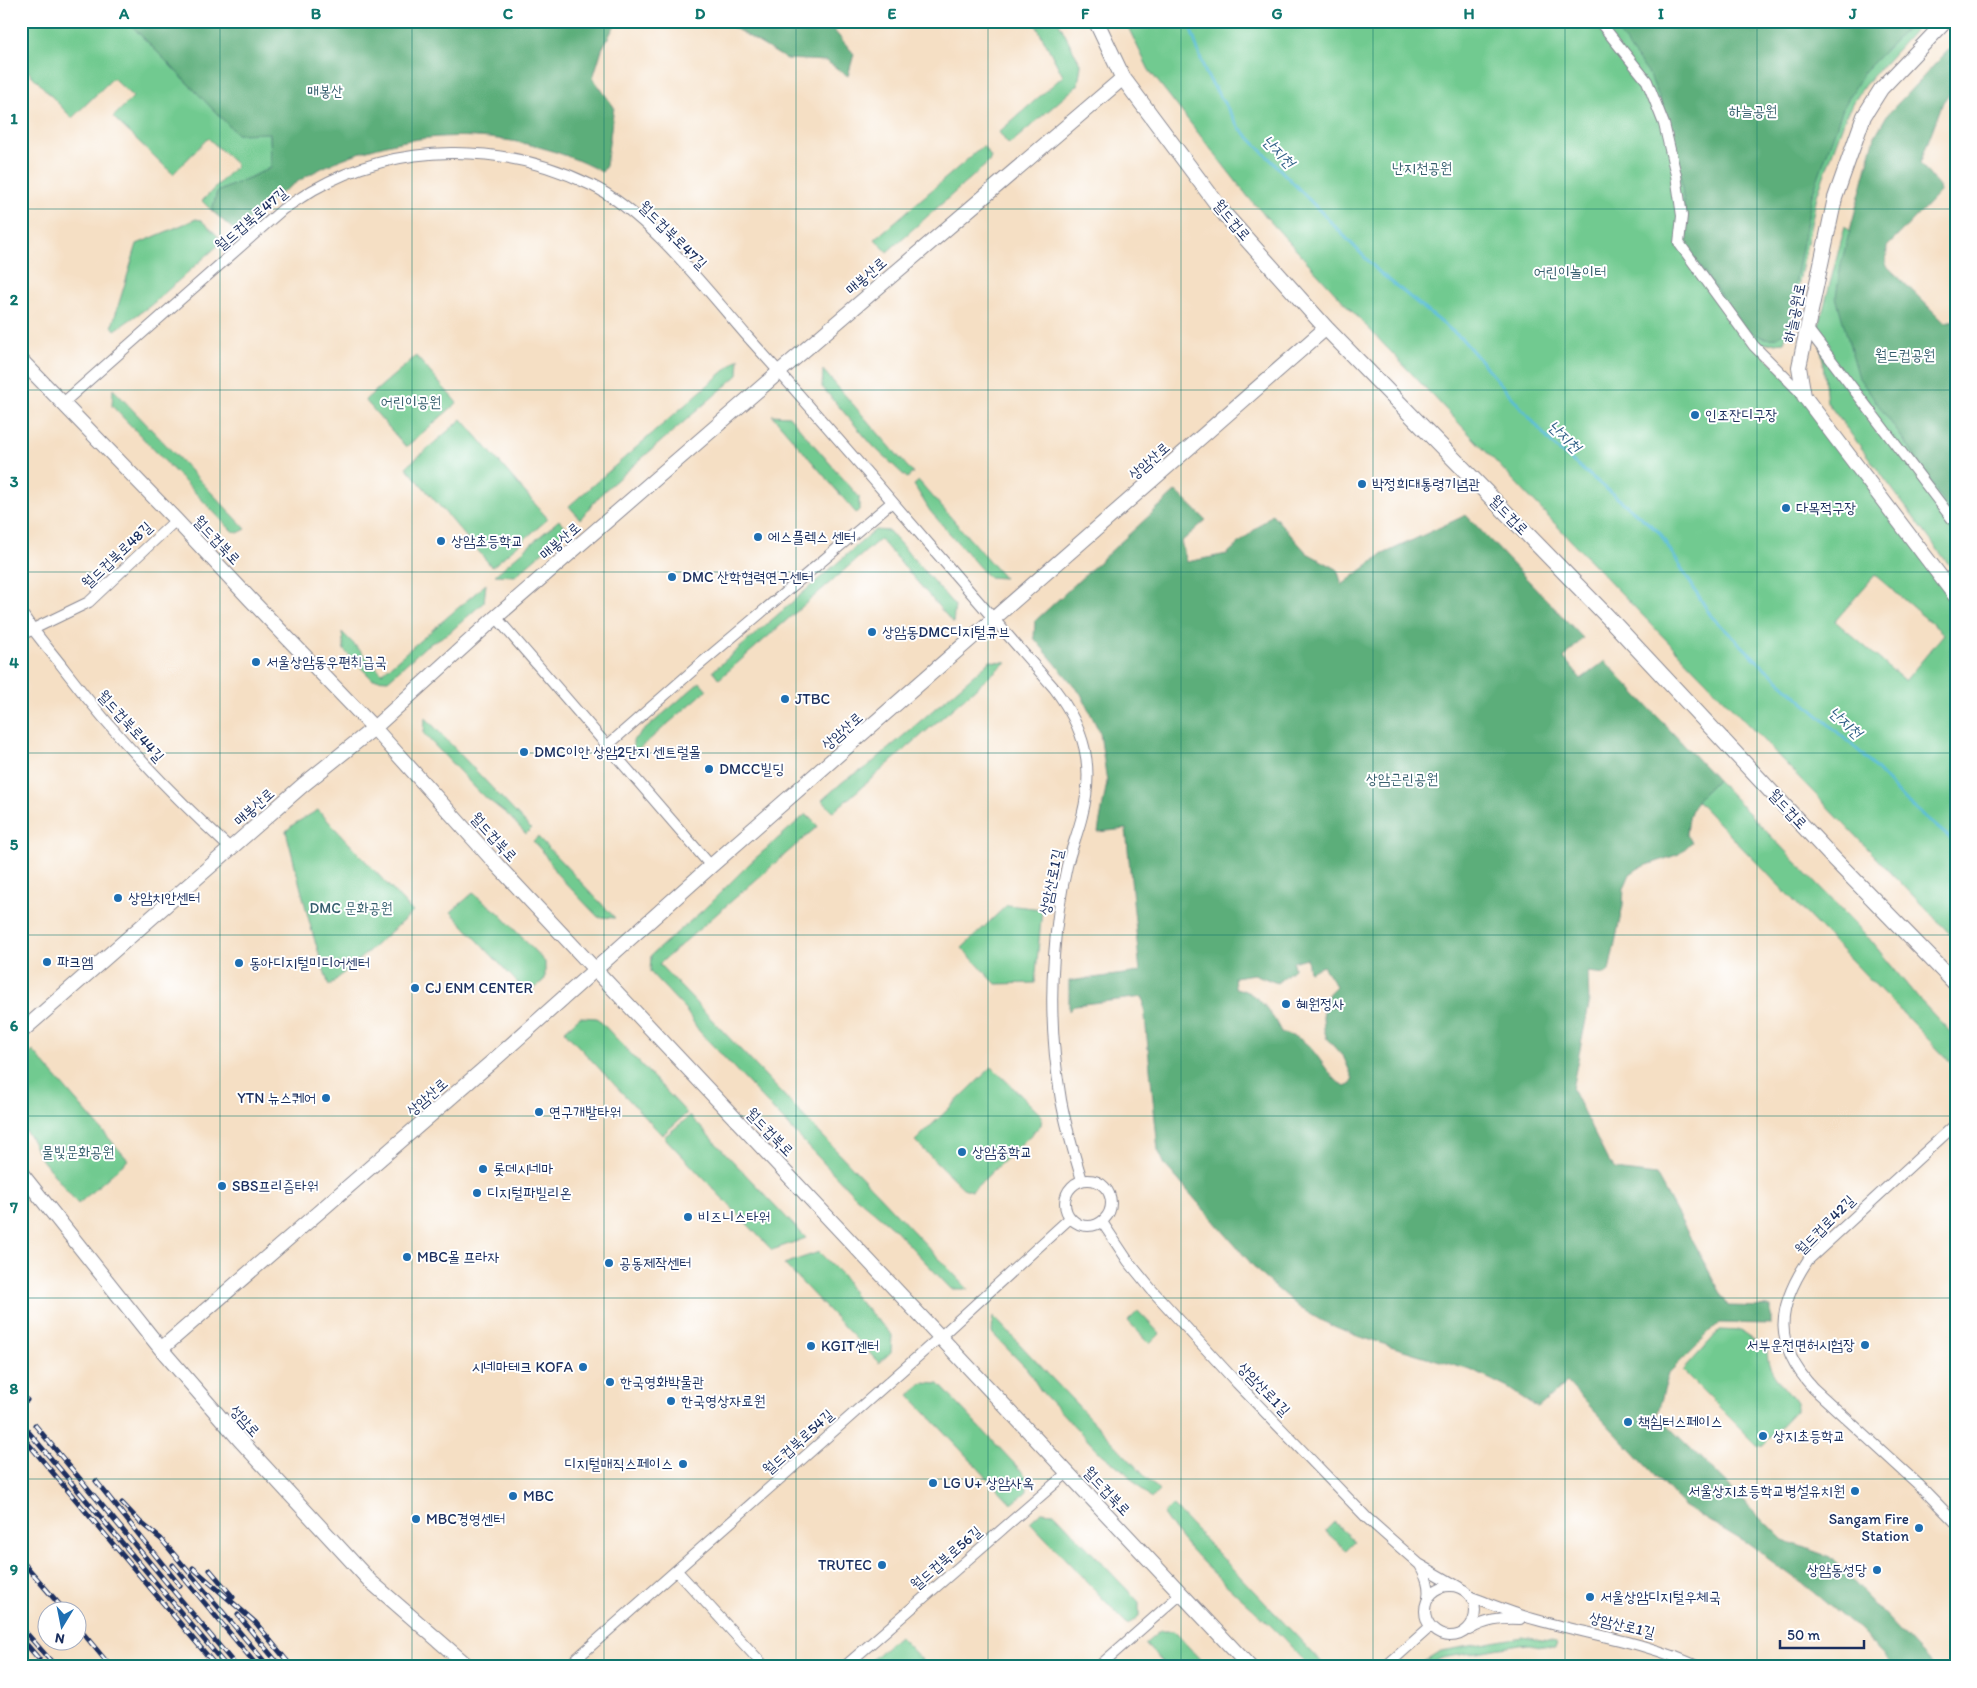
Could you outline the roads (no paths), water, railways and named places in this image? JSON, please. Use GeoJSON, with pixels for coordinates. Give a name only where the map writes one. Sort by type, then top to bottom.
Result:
{"type":"FeatureCollection","features":[{"type":"Feature","properties":{"kind":"main road","name":"월드컵로"},"geometry":{"type":"LineString","coordinates":[[1096,21],[1123,78],[1226,216],[1326,328],[1607,616],[1834,859],[1956,984]]}},
{"type":"Feature","properties":{"kind":"main road","name":"하늘공원로"},"geometry":{"type":"LineString","coordinates":[[1946,21],[1881,89],[1864,116],[1835,198],[1799,366],[1804,396],[1956,597]]}},
{"type":"Feature","properties":{"kind":"main road","name":"매봉산로"},"geometry":{"type":"LineString","coordinates":[[21,1032],[303,785],[374,728],[496,617],[1123,78]]}},
{"type":"Feature","properties":{"kind":"main road","name":"상암산로"},"geometry":{"type":"LineString","coordinates":[[161,1349],[494,1060],[711,866],[1326,328]]}},
{"type":"Feature","properties":{"kind":"main road","name":"월드컵북로"},"geometry":{"type":"LineString","coordinates":[[21,360],[374,728],[490,858],[1250,1667]]}},
{"type":"Feature","properties":{"kind":"main road","name":"성암로"},"geometry":{"type":"LineString","coordinates":[[21,1173],[161,1349],[239,1439],[370,1581],[469,1667]]}},
{"type":"Feature","properties":{"kind":"street"},"geometry":{"type":"LineString","coordinates":[[1599,21],[1647,81],[1664,124],[1676,175],[1682,216],[1679,243],[1754,346],[1804,396]]}},
{"type":"Feature","properties":{"kind":"street","name":"월드컵북로47길"},"geometry":{"type":"LineString","coordinates":[[63,404],[283,209],[314,189],[344,175],[378,163],[414,155],[439,153],[497,156],[530,161],[563,173],[593,187],[614,200],[647,227],[684,264],[780,372]]}},
{"type":"Feature","properties":{"kind":"street"},"geometry":{"type":"LineString","coordinates":[[1807,328],[1956,524]]}},
{"type":"Feature","properties":{"kind":"street"},"geometry":{"type":"LineString","coordinates":[[780,372],[993,620]]}},
{"type":"Feature","properties":{"kind":"street"},"geometry":{"type":"LineString","coordinates":[[608,745],[705,660],[892,502]]}},
{"type":"Feature","properties":{"kind":"street","name":"월드컵북로48길"},"geometry":{"type":"LineString","coordinates":[[21,635],[89,602],[176,520]]}},
{"type":"Feature","properties":{"kind":"street","name":"월드컵북로44길"},"geometry":{"type":"LineString","coordinates":[[21,612],[32,630],[124,743],[231,849]]}},
{"type":"Feature","properties":{"kind":"street"},"geometry":{"type":"LineString","coordinates":[[496,617],[711,866]]}},
{"type":"Feature","properties":{"kind":"street","name":"상암산로1길"},"geometry":{"type":"LineString","coordinates":[[993,620],[1067,705],[1076,723],[1086,752],[1088,766],[1087,790],[1082,815],[1067,866],[1058,914],[1053,995],[1054,1055],[1061,1101],[1082,1180]]}},
{"type":"Feature","properties":{"kind":"street","name":"월드컵로42길"},"geometry":{"type":"LineString","coordinates":[[1956,1124],[1808,1260],[1792,1286],[1785,1311],[1784,1324],[1787,1349],[1801,1374],[1813,1388],[1920,1485],[1956,1522]]}},
{"type":"Feature","properties":{"kind":"street"},"geometry":{"type":"LineString","coordinates":[[1082,1180],[1098,1182],[1109,1193],[1111,1208],[1102,1222],[1094,1226],[1077,1224],[1066,1211],[1066,1196],[1069,1189],[1082,1180]]}},
{"type":"Feature","properties":{"kind":"street"},"geometry":{"type":"LineString","coordinates":[[941,1336],[1070,1218]]}},
{"type":"Feature","properties":{"kind":"street","name":"상암산로1길"},"geometry":{"type":"LineString","coordinates":[[1102,1222],[1128,1261],[1237,1383],[1367,1518],[1419,1564]]}},
{"type":"Feature","properties":{"kind":"street","name":"월드컵북로54길"},"geometry":{"type":"LineString","coordinates":[[567,1667],[941,1336]]}},
{"type":"Feature","properties":{"kind":"street","name":"월드컵북로56길"},"geometry":{"type":"LineString","coordinates":[[844,1667],[1067,1473]]}},
{"type":"Feature","properties":{"kind":"street"},"geometry":{"type":"LineString","coordinates":[[1419,1564],[1459,1587],[1471,1597],[1536,1620]]}},
{"type":"Feature","properties":{"kind":"street"},"geometry":{"type":"LineString","coordinates":[[1419,1564],[1430,1588],[1425,1606],[1425,1618],[1430,1627],[1442,1636],[1460,1635],[1481,1622],[1509,1618],[1536,1620]]}},
{"type":"Feature","properties":{"kind":"street"},"geometry":{"type":"LineString","coordinates":[[677,1571],[765,1667]]}},
{"type":"Feature","properties":{"kind":"street"},"geometry":{"type":"LineString","coordinates":[[1428,1598],[1439,1588],[1448,1586],[1459,1587]]}},
{"type":"Feature","properties":{"kind":"street"},"geometry":{"type":"LineString","coordinates":[[1098,1667],[1181,1594]]}},
{"type":"Feature","properties":{"kind":"street"},"geometry":{"type":"LineString","coordinates":[[1468,1630],[1474,1621],[1476,1612],[1471,1597]]}},
{"type":"Feature","properties":{"kind":"street","name":"상암산로1길"},"geometry":{"type":"LineString","coordinates":[[1536,1620],[1634,1642],[1662,1651],[1699,1667]]}},
{"type":"Feature","properties":{"kind":"street"},"geometry":{"type":"LineString","coordinates":[[1385,1667],[1430,1627]]}},
{"type":"Feature","properties":{"kind":"waterway","name":"난지천"},"geometry":{"type":"LineString","coordinates":[[1188,21],[1206,74],[1239,127],[1379,272],[1462,339],[1554,446],[1659,532],[1711,616],[1766,669],[1861,753],[1906,801],[1956,843]]}},
{"type":"Feature","properties":{"kind":"railway"},"geometry":{"type":"LineString","coordinates":[[21,1396],[27,1400]]}},
{"type":"Feature","properties":{"kind":"railway"},"geometry":{"type":"LineString","coordinates":[[21,1423],[227,1667]]}},
{"type":"Feature","properties":{"kind":"railway"},"geometry":{"type":"LineString","coordinates":[[35,1425],[237,1667]]}},
{"type":"Feature","properties":{"kind":"railway"},"geometry":{"type":"LineString","coordinates":[[21,1435],[217,1667]]}},
{"type":"Feature","properties":{"kind":"railway"},"geometry":{"type":"LineString","coordinates":[[96,1481],[180,1586]]}},
{"type":"Feature","properties":{"kind":"railway"},"geometry":{"type":"LineString","coordinates":[[122,1503],[140,1522],[161,1539],[269,1667]]}},
{"type":"Feature","properties":{"kind":"railway"},"geometry":{"type":"LineString","coordinates":[[21,1560],[55,1600]]}},
{"type":"Feature","properties":{"kind":"railway"},"geometry":{"type":"LineString","coordinates":[[173,1565],[258,1667]]}},
{"type":"Feature","properties":{"kind":"railway"},"geometry":{"type":"LineString","coordinates":[[193,1568],[256,1623],[292,1667]]}},
{"type":"Feature","properties":{"kind":"railway"},"geometry":{"type":"LineString","coordinates":[[210,1570],[233,1597]]}},
{"type":"Feature","properties":{"kind":"railway"},"geometry":{"type":"LineString","coordinates":[[238,1615],[281,1667]]}},
{"type":"Feature","properties":{"kind":"railway"},"geometry":{"type":"LineString","coordinates":[[21,1627],[56,1667]]}},
{"type":"Feature","properties":{"kind":"railway"},"geometry":{"type":"LineString","coordinates":[[21,1638],[39,1659]]}},
{"type":"Feature","properties":{"kind":"railway"},"geometry":{"type":"LineString","coordinates":[[88,1639],[111,1667]]}},
{"type":"Feature","properties":{"kind":"place","name":"인조잔디구장"},"geometry":{"type":"Point","coordinates":[1695,415]}},
{"type":"Feature","properties":{"kind":"place","name":"박정희대통령기념관"},"geometry":{"type":"Point","coordinates":[1362,484]}},
{"type":"Feature","properties":{"kind":"place","name":"다목적구장"},"geometry":{"type":"Point","coordinates":[1786,508]}},
{"type":"Feature","properties":{"kind":"place","name":"에스플렉스 센터"},"geometry":{"type":"Point","coordinates":[758,537]}},
{"type":"Feature","properties":{"kind":"place","name":"상암초등학교"},"geometry":{"type":"Point","coordinates":[441,541]}},
{"type":"Feature","properties":{"kind":"place","name":"DMC 산학협력연구센터"},"geometry":{"type":"Point","coordinates":[672,577]}},
{"type":"Feature","properties":{"kind":"place","name":"상암동DMC디지털큐브"},"geometry":{"type":"Point","coordinates":[872,632]}},
{"type":"Feature","properties":{"kind":"place","name":"서울상암동우편취급국"},"geometry":{"type":"Point","coordinates":[256,662]}},
{"type":"Feature","properties":{"kind":"place","name":"JTBC"},"geometry":{"type":"Point","coordinates":[785,699]}},
{"type":"Feature","properties":{"kind":"place","name":"DMC이안 상암2단지 센트럴몰"},"geometry":{"type":"Point","coordinates":[524,752]}},
{"type":"Feature","properties":{"kind":"place","name":"DMCC빌딩"},"geometry":{"type":"Point","coordinates":[709,769]}},
{"type":"Feature","properties":{"kind":"place","name":"상암치안센터"},"geometry":{"type":"Point","coordinates":[118,898]}},
{"type":"Feature","properties":{"kind":"place","name":"파크엠"},"geometry":{"type":"Point","coordinates":[47,962]}},
{"type":"Feature","properties":{"kind":"place","name":"동아디지털미디어센터"},"geometry":{"type":"Point","coordinates":[239,963]}},
{"type":"Feature","properties":{"kind":"place","name":"CJ ENM CENTER"},"geometry":{"type":"Point","coordinates":[415,988]}},
{"type":"Feature","properties":{"kind":"place","name":"혜원정사"},"geometry":{"type":"Point","coordinates":[1286,1004]}},
{"type":"Feature","properties":{"kind":"place","name":"YTN 뉴스퀘어"},"geometry":{"type":"Point","coordinates":[326,1098]}},
{"type":"Feature","properties":{"kind":"place","name":"연구개발타워"},"geometry":{"type":"Point","coordinates":[539,1112]}},
{"type":"Feature","properties":{"kind":"place","name":"상암중학교"},"geometry":{"type":"Point","coordinates":[962,1152]}},
{"type":"Feature","properties":{"kind":"place","name":"롯데시네마"},"geometry":{"type":"Point","coordinates":[483,1169]}},
{"type":"Feature","properties":{"kind":"place","name":"SBS프리즘타워"},"geometry":{"type":"Point","coordinates":[222,1186]}},
{"type":"Feature","properties":{"kind":"place","name":"디지털파빌리온"},"geometry":{"type":"Point","coordinates":[477,1193]}},
{"type":"Feature","properties":{"kind":"place","name":"비즈니스타워"},"geometry":{"type":"Point","coordinates":[688,1217]}},
{"type":"Feature","properties":{"kind":"place","name":"MBC몰 프라자"},"geometry":{"type":"Point","coordinates":[407,1257]}},
{"type":"Feature","properties":{"kind":"place","name":"공동제작센터"},"geometry":{"type":"Point","coordinates":[609,1263]}},
{"type":"Feature","properties":{"kind":"place","name":"서부운전면허시험장"},"geometry":{"type":"Point","coordinates":[1865,1345]}},
{"type":"Feature","properties":{"kind":"place","name":"KGIT센터"},"geometry":{"type":"Point","coordinates":[811,1346]}},
{"type":"Feature","properties":{"kind":"place","name":"시네마테크 KOFA"},"geometry":{"type":"Point","coordinates":[583,1367]}},
{"type":"Feature","properties":{"kind":"place","name":"한국영화박물관"},"geometry":{"type":"Point","coordinates":[610,1382]}},
{"type":"Feature","properties":{"kind":"place","name":"한국영상자료원"},"geometry":{"type":"Point","coordinates":[671,1401]}},
{"type":"Feature","properties":{"kind":"place","name":"책쉼터스페이스"},"geometry":{"type":"Point","coordinates":[1628,1422]}},
{"type":"Feature","properties":{"kind":"place","name":"상지초등학교"},"geometry":{"type":"Point","coordinates":[1763,1436]}},
{"type":"Feature","properties":{"kind":"place","name":"디지털매직스페이스"},"geometry":{"type":"Point","coordinates":[683,1464]}},
{"type":"Feature","properties":{"kind":"place","name":"LG U+ 상암사옥"},"geometry":{"type":"Point","coordinates":[933,1483]}},
{"type":"Feature","properties":{"kind":"place","name":"서울상지초등학교병설유치원"},"geometry":{"type":"Point","coordinates":[1855,1491]}},
{"type":"Feature","properties":{"kind":"place","name":"MBC"},"geometry":{"type":"Point","coordinates":[513,1496]}},
{"type":"Feature","properties":{"kind":"place","name":"MBC경영센터"},"geometry":{"type":"Point","coordinates":[416,1519]}},
{"type":"Feature","properties":{"kind":"place","name":"Sangam Fire Station"},"geometry":{"type":"Point","coordinates":[1919,1528]}},
{"type":"Feature","properties":{"kind":"place","name":"TRUTEC"},"geometry":{"type":"Point","coordinates":[882,1565]}},
{"type":"Feature","properties":{"kind":"place","name":"상암동성당"},"geometry":{"type":"Point","coordinates":[1877,1570]}},
{"type":"Feature","properties":{"kind":"place","name":"서울상암디지털우체국"},"geometry":{"type":"Point","coordinates":[1590,1597]}},
{"type":"Feature","properties":{"kind":"park label","name":"매봉산"},"geometry":{"type":"Point","coordinates":[325,91]}},
{"type":"Feature","properties":{"kind":"park label","name":"하늘공원"},"geometry":{"type":"Point","coordinates":[1753,111]}},
{"type":"Feature","properties":{"kind":"park label","name":"난지천공원"},"geometry":{"type":"Point","coordinates":[1422,168]}},
{"type":"Feature","properties":{"kind":"park label","name":"어린이놀이터"},"geometry":{"type":"Point","coordinates":[1570,272]}},
{"type":"Feature","properties":{"kind":"park label","name":"월드컵공원"},"geometry":{"type":"Point","coordinates":[1905,355]}},
{"type":"Feature","properties":{"kind":"park label","name":"어린이공원"},"geometry":{"type":"Point","coordinates":[411,402]}},
{"type":"Feature","properties":{"kind":"park label","name":"상암근린공원"},"geometry":{"type":"Point","coordinates":[1402,779]}},
{"type":"Feature","properties":{"kind":"park label","name":"DMC 문화공원"},"geometry":{"type":"Point","coordinates":[351,908]}},
{"type":"Feature","properties":{"kind":"park label","name":"물빛문화공원"},"geometry":{"type":"Point","coordinates":[78,1152]}}]}
